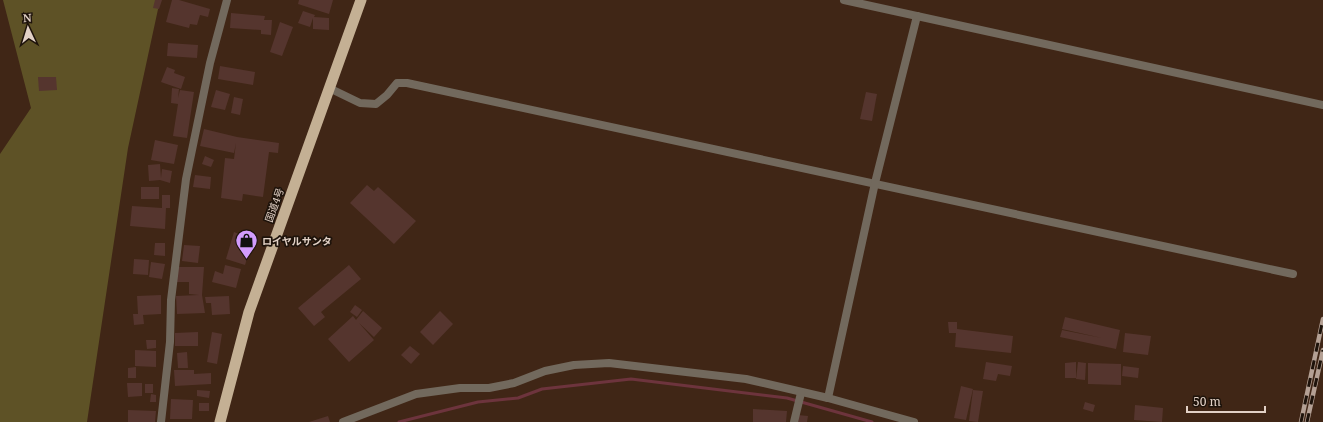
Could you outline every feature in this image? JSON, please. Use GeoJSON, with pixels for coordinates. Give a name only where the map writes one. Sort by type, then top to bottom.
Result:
{"type":"FeatureCollection","features":[{"type":"Feature","properties":{"kind":"highway","name":"国道4号"},"geometry":{"type":"LineString","coordinates":[[220,422],[249,312],[361,0]]}},
{"type":"Feature","properties":{"kind":"street"},"geometry":{"type":"LineString","coordinates":[[161,422],[170,342],[171,300],[186,178],[210,63],[227,0]]}},
{"type":"Feature","properties":{"kind":"street"},"geometry":{"type":"LineString","coordinates":[[844,0],[1323,105]]}},
{"type":"Feature","properties":{"kind":"street"},"geometry":{"type":"LineString","coordinates":[[828,398],[875,184],[917,16]]}},
{"type":"Feature","properties":{"kind":"street"},"geometry":{"type":"LineString","coordinates":[[329,88],[360,103],[376,104],[387,95],[396,83],[407,83],[1293,274]]}},
{"type":"Feature","properties":{"kind":"street"},"geometry":{"type":"LineString","coordinates":[[343,422],[416,394],[460,388],[489,388],[508,384],[545,371],[574,365],[609,363],[746,379],[801,395],[828,398],[914,422]]}},
{"type":"Feature","properties":{"kind":"street"},"geometry":{"type":"LineString","coordinates":[[794,422],[801,395]]}},
{"type":"Feature","properties":{"kind":"shaded area"},"geometry":{"type":"Polygon","coordinates":[[[3,0],[160,0],[128,148],[87,422],[0,422],[0,154],[31,108],[3,0]]]}},
{"type":"Feature","properties":{"kind":"building"},"geometry":{"type":"Polygon","coordinates":[[[155,0],[162,0],[159,9],[153,8],[155,0]]]}},
{"type":"Feature","properties":{"kind":"building"},"geometry":{"type":"Polygon","coordinates":[[[172,0],[179,0],[210,9],[208,17],[200,15],[197,25],[190,24],[189,28],[166,22],[172,0]]]}},
{"type":"Feature","properties":{"kind":"building"},"geometry":{"type":"Polygon","coordinates":[[[299,0],[333,0],[329,14],[298,4],[299,0]]]}},
{"type":"Feature","properties":{"kind":"building"},"geometry":{"type":"Polygon","coordinates":[[[303,11],[315,15],[314,17],[329,18],[329,30],[313,29],[313,18],[310,27],[298,23],[303,11]]]}},
{"type":"Feature","properties":{"kind":"building"},"geometry":{"type":"Polygon","coordinates":[[[231,13],[265,16],[264,20],[272,20],[271,35],[261,34],[261,30],[230,28],[231,13]]]}},
{"type":"Feature","properties":{"kind":"building"},"geometry":{"type":"Polygon","coordinates":[[[280,22],[293,27],[282,56],[270,52],[280,22]]]}},
{"type":"Feature","properties":{"kind":"building"},"geometry":{"type":"Polygon","coordinates":[[[168,43],[198,45],[197,58],[167,56],[168,43]]]}},
{"type":"Feature","properties":{"kind":"building"},"geometry":{"type":"Polygon","coordinates":[[[220,66],[255,72],[253,85],[218,79],[220,66]]]}},
{"type":"Feature","properties":{"kind":"building"},"geometry":{"type":"Polygon","coordinates":[[[167,67],[175,70],[174,73],[185,77],[181,89],[161,82],[167,67]]]}},
{"type":"Feature","properties":{"kind":"building"},"geometry":{"type":"Polygon","coordinates":[[[38,77],[56,77],[57,90],[39,91],[38,77]]]}},
{"type":"Feature","properties":{"kind":"building"},"geometry":{"type":"Polygon","coordinates":[[[172,88],[179,89],[178,98],[180,90],[194,92],[187,138],[173,136],[178,104],[171,103],[172,88]]]}},
{"type":"Feature","properties":{"kind":"building"},"geometry":{"type":"Polygon","coordinates":[[[216,90],[230,94],[225,110],[211,107],[216,90]]]}},
{"type":"Feature","properties":{"kind":"building"},"geometry":{"type":"Polygon","coordinates":[[[866,92],[877,94],[872,121],[860,119],[866,92]]]}},
{"type":"Feature","properties":{"kind":"building"},"geometry":{"type":"Polygon","coordinates":[[[234,97],[243,99],[240,115],[231,113],[234,97]]]}},
{"type":"Feature","properties":{"kind":"building"},"geometry":{"type":"Polygon","coordinates":[[[204,129],[237,137],[279,143],[278,153],[269,152],[263,197],[243,194],[242,201],[221,198],[225,158],[234,159],[236,143],[234,153],[200,146],[204,129]]]}},
{"type":"Feature","properties":{"kind":"building"},"geometry":{"type":"Polygon","coordinates":[[[155,140],[178,145],[174,164],[151,160],[155,140]]]}},
{"type":"Feature","properties":{"kind":"building"},"geometry":{"type":"Polygon","coordinates":[[[205,156],[214,160],[211,167],[202,164],[205,156]]]}},
{"type":"Feature","properties":{"kind":"building"},"geometry":{"type":"Polygon","coordinates":[[[160,164],[161,178],[162,169],[172,171],[170,183],[160,180],[149,181],[148,165],[160,164]]]}},
{"type":"Feature","properties":{"kind":"building"},"geometry":{"type":"Polygon","coordinates":[[[195,175],[211,177],[210,189],[193,187],[195,175]]]}},
{"type":"Feature","properties":{"kind":"building"},"geometry":{"type":"Polygon","coordinates":[[[367,185],[374,191],[378,187],[416,221],[394,244],[350,203],[367,185]]]}},
{"type":"Feature","properties":{"kind":"building"},"geometry":{"type":"Polygon","coordinates":[[[141,187],[159,187],[159,199],[141,199],[141,187]]]}},
{"type":"Feature","properties":{"kind":"building"},"geometry":{"type":"Polygon","coordinates":[[[162,195],[170,195],[170,208],[166,208],[165,229],[130,226],[132,206],[162,208],[162,195]]]}},
{"type":"Feature","properties":{"kind":"building"},"geometry":{"type":"Polygon","coordinates":[[[234,232],[253,240],[245,265],[226,259],[234,232]]]}},
{"type":"Feature","properties":{"kind":"building"},"geometry":{"type":"Polygon","coordinates":[[[155,243],[165,243],[165,256],[154,255],[155,243]]]}},
{"type":"Feature","properties":{"kind":"building"},"geometry":{"type":"Polygon","coordinates":[[[184,245],[200,246],[198,263],[182,261],[184,245]]]}},
{"type":"Feature","properties":{"kind":"building"},"geometry":{"type":"Polygon","coordinates":[[[134,259],[149,260],[148,275],[133,274],[134,259]]]}},
{"type":"Feature","properties":{"kind":"building"},"geometry":{"type":"Polygon","coordinates":[[[151,262],[165,264],[162,279],[149,277],[151,262]]]}},
{"type":"Feature","properties":{"kind":"building"},"geometry":{"type":"Polygon","coordinates":[[[225,265],[241,269],[236,288],[212,282],[215,271],[223,274],[225,265]]]}},
{"type":"Feature","properties":{"kind":"building"},"geometry":{"type":"Polygon","coordinates":[[[349,265],[361,279],[321,312],[325,317],[314,326],[298,308],[349,265]]]}},
{"type":"Feature","properties":{"kind":"building"},"geometry":{"type":"Polygon","coordinates":[[[177,267],[204,267],[202,295],[205,313],[177,314],[176,296],[199,295],[189,294],[189,282],[176,282],[177,267]]]}},
{"type":"Feature","properties":{"kind":"building"},"geometry":{"type":"Polygon","coordinates":[[[161,295],[161,314],[143,315],[144,324],[134,325],[133,314],[138,314],[137,296],[161,295]]]}},
{"type":"Feature","properties":{"kind":"building"},"geometry":{"type":"Polygon","coordinates":[[[229,296],[230,314],[212,315],[211,303],[206,303],[205,297],[229,296]]]}},
{"type":"Feature","properties":{"kind":"building"},"geometry":{"type":"Polygon","coordinates":[[[355,305],[362,310],[357,317],[350,312],[355,305]]]}},
{"type":"Feature","properties":{"kind":"building"},"geometry":{"type":"Polygon","coordinates":[[[363,311],[382,328],[374,337],[359,323],[374,340],[349,362],[328,339],[353,316],[356,320],[363,311]]]}},
{"type":"Feature","properties":{"kind":"building"},"geometry":{"type":"Polygon","coordinates":[[[440,311],[453,324],[433,345],[420,332],[440,311]]]}},
{"type":"Feature","properties":{"kind":"building"},"geometry":{"type":"Polygon","coordinates":[[[1065,317],[1120,330],[1116,349],[1060,337],[1062,330],[1102,338],[1062,329],[1065,317]]]}},
{"type":"Feature","properties":{"kind":"building"},"geometry":{"type":"Polygon","coordinates":[[[948,322],[957,322],[957,329],[1013,336],[1011,353],[955,347],[956,333],[949,333],[948,322]]]}},
{"type":"Feature","properties":{"kind":"building"},"geometry":{"type":"Polygon","coordinates":[[[198,332],[198,346],[175,346],[175,333],[198,332]]]}},
{"type":"Feature","properties":{"kind":"building"},"geometry":{"type":"Polygon","coordinates":[[[212,332],[222,334],[217,364],[207,362],[212,332]]]}},
{"type":"Feature","properties":{"kind":"building"},"geometry":{"type":"Polygon","coordinates":[[[1125,333],[1151,336],[1148,355],[1123,352],[1125,333]]]}},
{"type":"Feature","properties":{"kind":"building"},"geometry":{"type":"Polygon","coordinates":[[[146,340],[156,340],[156,348],[147,349],[146,340]]]}},
{"type":"Feature","properties":{"kind":"building"},"geometry":{"type":"Polygon","coordinates":[[[410,346],[420,354],[411,364],[401,355],[410,346]]]}},
{"type":"Feature","properties":{"kind":"building"},"geometry":{"type":"Polygon","coordinates":[[[135,350],[156,351],[156,367],[135,366],[135,350]]]}},
{"type":"Feature","properties":{"kind":"building"},"geometry":{"type":"Polygon","coordinates":[[[187,352],[188,368],[178,368],[177,353],[187,352]]]}},
{"type":"Feature","properties":{"kind":"building"},"geometry":{"type":"Polygon","coordinates":[[[986,362],[1012,366],[1010,376],[998,374],[996,381],[983,379],[986,362]]]}},
{"type":"Feature","properties":{"kind":"building"},"geometry":{"type":"Polygon","coordinates":[[[1076,362],[1076,378],[1065,378],[1065,363],[1076,362]]]}},
{"type":"Feature","properties":{"kind":"building"},"geometry":{"type":"Polygon","coordinates":[[[1078,362],[1086,363],[1085,380],[1076,379],[1078,362]]]}},
{"type":"Feature","properties":{"kind":"building"},"geometry":{"type":"Polygon","coordinates":[[[1088,363],[1121,364],[1121,385],[1088,384],[1088,363]]]}},
{"type":"Feature","properties":{"kind":"building"},"geometry":{"type":"Polygon","coordinates":[[[1123,366],[1139,368],[1138,378],[1122,376],[1123,366]]]}},
{"type":"Feature","properties":{"kind":"building"},"geometry":{"type":"Polygon","coordinates":[[[136,367],[136,378],[128,378],[128,368],[136,367]]]}},
{"type":"Feature","properties":{"kind":"building"},"geometry":{"type":"Polygon","coordinates":[[[174,370],[194,370],[194,374],[211,373],[211,384],[175,386],[174,370]]]}},
{"type":"Feature","properties":{"kind":"building"},"geometry":{"type":"Polygon","coordinates":[[[127,383],[142,383],[142,396],[128,397],[127,383]]]}},
{"type":"Feature","properties":{"kind":"building"},"geometry":{"type":"Polygon","coordinates":[[[145,384],[153,384],[153,393],[145,393],[145,384]]]}},
{"type":"Feature","properties":{"kind":"building"},"geometry":{"type":"Polygon","coordinates":[[[961,386],[973,389],[966,420],[954,418],[961,386]]]}},
{"type":"Feature","properties":{"kind":"building"},"geometry":{"type":"Polygon","coordinates":[[[197,390],[210,391],[209,398],[197,396],[197,390]]]}},
{"type":"Feature","properties":{"kind":"building"},"geometry":{"type":"Polygon","coordinates":[[[973,390],[983,391],[978,422],[969,421],[973,390]]]}},
{"type":"Feature","properties":{"kind":"building"},"geometry":{"type":"Polygon","coordinates":[[[151,394],[156,395],[156,402],[150,402],[151,394]]]}},
{"type":"Feature","properties":{"kind":"building"},"geometry":{"type":"Polygon","coordinates":[[[171,399],[193,400],[192,419],[170,419],[171,399]]]}},
{"type":"Feature","properties":{"kind":"building"},"geometry":{"type":"Polygon","coordinates":[[[1085,402],[1095,405],[1093,412],[1083,409],[1085,402]]]}},
{"type":"Feature","properties":{"kind":"building"},"geometry":{"type":"Polygon","coordinates":[[[199,403],[209,403],[209,411],[199,411],[199,403]]]}},
{"type":"Feature","properties":{"kind":"building"},"geometry":{"type":"Polygon","coordinates":[[[1135,405],[1163,408],[1162,422],[1134,420],[1135,405]]]}},
{"type":"Feature","properties":{"kind":"building"},"geometry":{"type":"Polygon","coordinates":[[[753,409],[787,411],[786,422],[753,422],[753,409]]]}},
{"type":"Feature","properties":{"kind":"building"},"geometry":{"type":"Polygon","coordinates":[[[128,410],[156,411],[155,422],[128,422],[128,410]]]}},
{"type":"Feature","properties":{"kind":"building"},"geometry":{"type":"Polygon","coordinates":[[[798,415],[808,416],[807,422],[797,422],[798,415]]]}},
{"type":"Feature","properties":{"kind":"building"},"geometry":{"type":"Polygon","coordinates":[[[328,416],[330,422],[309,422],[328,416]]]}},
{"type":"Feature","properties":{"kind":"waterway"},"geometry":{"type":"LineString","coordinates":[[399,422],[478,402],[518,398],[542,389],[631,379],[787,398],[872,422]]}},
{"type":"Feature","properties":{"kind":"railway"},"geometry":{"type":"LineString","coordinates":[[1301,422],[1323,319]]}},
{"type":"Feature","properties":{"kind":"railway"},"geometry":{"type":"LineString","coordinates":[[1307,422],[1323,350]]}},
{"type":"Feature","properties":{"kind":"place","name":"ロイヤルサンタ"},"geometry":{"type":"Point","coordinates":[247,260]}}]}
